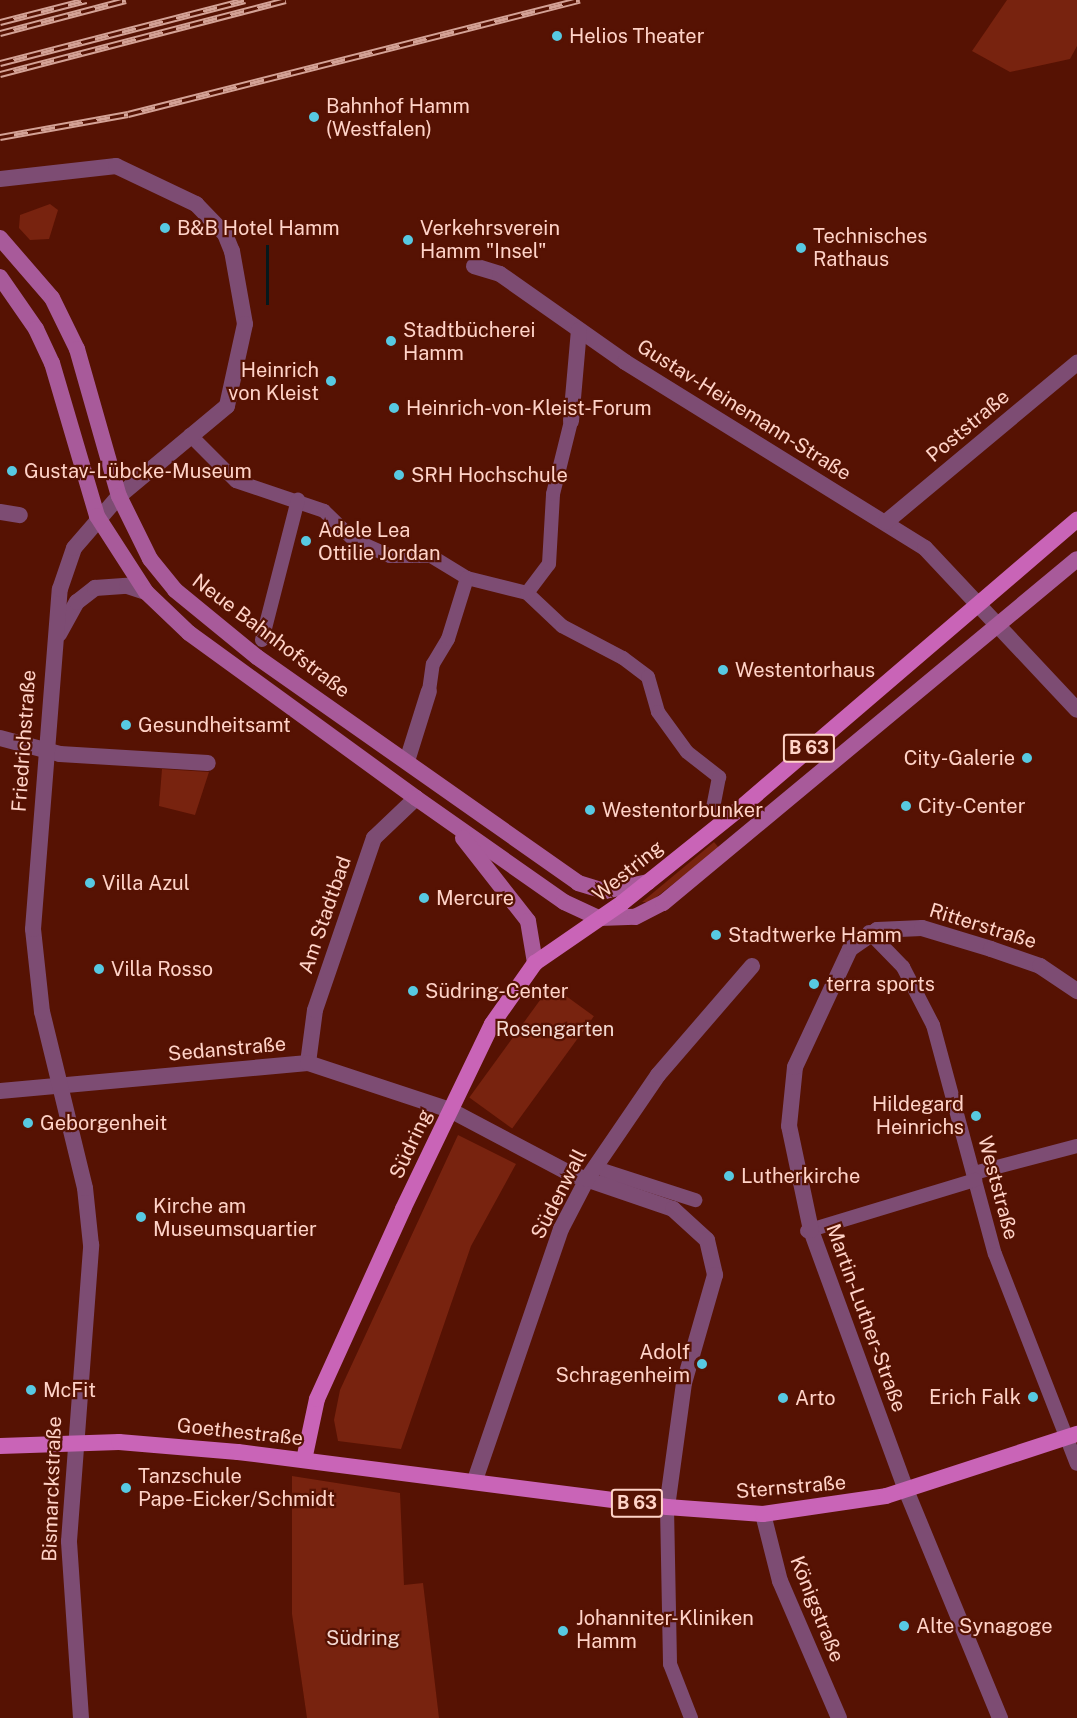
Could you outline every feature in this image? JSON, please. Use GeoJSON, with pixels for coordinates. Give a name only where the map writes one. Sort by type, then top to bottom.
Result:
{"type":"FeatureCollection","features":[{"type":"Feature","properties":{"kind":"main road","name":"Neue Bahnhofstraße"},"geometry":{"type":"LineString","coordinates":[[0,238],[52,298],[77,350],[119,496],[150,559],[183,598],[578,883],[606,891],[648,882]]}},
{"type":"Feature","properties":{"kind":"main road"},"geometry":{"type":"LineString","coordinates":[[0,277],[36,329],[52,363],[97,516],[146,592],[189,633],[416,798],[564,902],[599,918]]}},
{"type":"Feature","properties":{"kind":"main road","name":"B 63"},"geometry":{"type":"LineString","coordinates":[[981,605],[1077,520]]}},
{"type":"Feature","properties":{"kind":"main road","name":"B 63"},"geometry":{"type":"LineString","coordinates":[[999,623],[1077,559]]}},
{"type":"Feature","properties":{"kind":"main road","name":"Westring"},"geometry":{"type":"LineString","coordinates":[[599,918],[648,882],[981,605]]}},
{"type":"Feature","properties":{"kind":"main road","name":"Westring"},"geometry":{"type":"LineString","coordinates":[[599,918],[635,917],[663,903],[999,623]]}},
{"type":"Feature","properties":{"kind":"main road"},"geometry":{"type":"LineString","coordinates":[[449,821],[528,921],[535,963]]}},
{"type":"Feature","properties":{"kind":"main road","name":"Südring"},"geometry":{"type":"LineString","coordinates":[[304,1460],[317,1399],[492,1024],[535,963],[599,918]]}},
{"type":"Feature","properties":{"kind":"main road","name":"Sternstraße"},"geometry":{"type":"LineString","coordinates":[[475,1480],[667,1507],[763,1514],[906,1490],[1072,1436]]}},
{"type":"Feature","properties":{"kind":"main road","name":"Goethestraße"},"geometry":{"type":"LineString","coordinates":[[0,1446],[72,1442],[304,1460],[475,1480]]}},
{"type":"Feature","properties":{"kind":"street","name":"Friedrichstraße"},"geometry":{"type":"LineString","coordinates":[[0,179],[116,166],[196,204],[225,234],[244,306],[244,339],[227,406],[97,516],[74,548],[60,589],[52,649],[44,746],[33,929],[42,1012],[59,1086]]}},
{"type":"Feature","properties":{"kind":"street","name":"Gustav-Heinemann-Straße"},"geometry":{"type":"LineString","coordinates":[[474,266],[500,274],[579,330],[925,548],[999,623],[1077,710]]}},
{"type":"Feature","properties":{"kind":"street"},"geometry":{"type":"LineString","coordinates":[[526,593],[549,564],[553,494],[571,421],[579,330]]}},
{"type":"Feature","properties":{"kind":"street","name":"Poststraße"},"geometry":{"type":"LineString","coordinates":[[886,522],[1077,363]]}},
{"type":"Feature","properties":{"kind":"street"},"geometry":{"type":"LineString","coordinates":[[190,435],[236,481],[298,500],[324,511],[354,540],[390,556],[431,556],[467,578],[526,593],[562,626],[648,677],[658,712],[687,752],[719,777],[713,807]]}},
{"type":"Feature","properties":{"kind":"street"},"geometry":{"type":"LineString","coordinates":[[262,640],[298,500]]}},
{"type":"Feature","properties":{"kind":"street"},"geometry":{"type":"LineString","coordinates":[[0,512],[20,515]]}},
{"type":"Feature","properties":{"kind":"street"},"geometry":{"type":"LineString","coordinates":[[407,761],[429,691],[433,664],[448,639],[467,578]]}},
{"type":"Feature","properties":{"kind":"street","name":"Friedrichstraße"},"geometry":{"type":"LineString","coordinates":[[52,649],[66,617],[95,588],[120,585],[146,592]]}},
{"type":"Feature","properties":{"kind":"street"},"geometry":{"type":"LineString","coordinates":[[0,738],[44,746],[60,754],[208,763]]}},
{"type":"Feature","properties":{"kind":"street","name":"Am Stadtbad"},"geometry":{"type":"LineString","coordinates":[[308,1063],[315,1010],[374,838],[416,798]]}},
{"type":"Feature","properties":{"kind":"street","name":"Ritterstraße"},"geometry":{"type":"LineString","coordinates":[[869,932],[922,928],[1040,966],[1077,991]]}},
{"type":"Feature","properties":{"kind":"street","name":"Weststraße"},"geometry":{"type":"LineString","coordinates":[[869,932],[903,967],[928,1014],[995,1254],[1072,1436],[1077,1464]]}},
{"type":"Feature","properties":{"kind":"street","name":"Martin-Luther-Straße"},"geometry":{"type":"LineString","coordinates":[[869,932],[844,959],[792,1080],[789,1126],[809,1231],[906,1490],[1000,1718]]}},
{"type":"Feature","properties":{"kind":"street","name":"Südenwall"},"geometry":{"type":"LineString","coordinates":[[475,1480],[561,1229],[587,1179],[658,1075],[752,966]]}},
{"type":"Feature","properties":{"kind":"street","name":"Sedanstraße"},"geometry":{"type":"LineString","coordinates":[[0,1091],[308,1063],[450,1110],[587,1179],[673,1209],[707,1240],[715,1275],[684,1383],[667,1507]]}},
{"type":"Feature","properties":{"kind":"street","name":"Bismarckstraße"},"geometry":{"type":"LineString","coordinates":[[59,1086],[85,1188],[91,1245],[72,1442],[70,1592],[81,1718]]}},
{"type":"Feature","properties":{"kind":"street"},"geometry":{"type":"LineString","coordinates":[[809,1231],[1077,1146]]}},
{"type":"Feature","properties":{"kind":"street"},"geometry":{"type":"LineString","coordinates":[[605,1171],[695,1200]]}},
{"type":"Feature","properties":{"kind":"street"},"geometry":{"type":"LineString","coordinates":[[667,1507],[670,1664],[691,1718]]}},
{"type":"Feature","properties":{"kind":"street","name":"Königstraße"},"geometry":{"type":"LineString","coordinates":[[763,1514],[780,1581],[839,1718]]}},
{"type":"Feature","properties":{"kind":"green space"},"geometry":{"type":"Polygon","coordinates":[[[1007,0],[1077,0],[1077,46],[1070,59],[1010,72],[972,51],[1007,0]]]}},
{"type":"Feature","properties":{"kind":"green space"},"geometry":{"type":"Polygon","coordinates":[[[50,204],[58,210],[49,239],[30,240],[19,228],[20,215],[50,204]]]}},
{"type":"Feature","properties":{"kind":"green space"},"geometry":{"type":"Polygon","coordinates":[[[162,769],[209,772],[195,815],[159,806],[162,769]]]}},
{"type":"Feature","properties":{"kind":"green space"},"geometry":{"type":"Polygon","coordinates":[[[714,842],[719,848],[650,902],[642,902],[714,842]]]}},
{"type":"Feature","properties":{"kind":"green space","name":"Rosengarten"},"geometry":{"type":"Polygon","coordinates":[[[551,985],[594,1016],[512,1129],[469,1097],[551,985]]]}},
{"type":"Feature","properties":{"kind":"green space"},"geometry":{"type":"Polygon","coordinates":[[[458,1135],[516,1164],[471,1246],[401,1449],[338,1441],[334,1420],[340,1390],[458,1135]]]}},
{"type":"Feature","properties":{"kind":"green space","name":"Südring"},"geometry":{"type":"Polygon","coordinates":[[[292,1476],[400,1493],[404,1585],[423,1583],[439,1718],[307,1718],[292,1614],[292,1476]]]}},
{"type":"Feature","properties":{"kind":"shaded area"},"geometry":{"type":"Polygon","coordinates":[[[266,245],[269,245],[269,305],[266,305],[266,245]]]}},
{"type":"Feature","properties":{"kind":"railway"},"geometry":{"type":"LineString","coordinates":[[0,22],[86,0]]}},
{"type":"Feature","properties":{"kind":"railway"},"geometry":{"type":"LineString","coordinates":[[0,33],[126,0]]}},
{"type":"Feature","properties":{"kind":"railway"},"geometry":{"type":"LineString","coordinates":[[0,63],[245,0]]}},
{"type":"Feature","properties":{"kind":"railway"},"geometry":{"type":"LineString","coordinates":[[0,74],[286,0]]}},
{"type":"Feature","properties":{"kind":"railway"},"geometry":{"type":"LineString","coordinates":[[0,137],[128,114],[580,0]]}},
{"type":"Feature","properties":{"kind":"place","name":"Helios Theater"},"geometry":{"type":"Point","coordinates":[557,36]}},
{"type":"Feature","properties":{"kind":"place","name":"Bahnhof Hamm (Westfalen)"},"geometry":{"type":"Point","coordinates":[314,117]}},
{"type":"Feature","properties":{"kind":"place","name":"B&B Hotel Hamm"},"geometry":{"type":"Point","coordinates":[165,228]}},
{"type":"Feature","properties":{"kind":"place","name":"Verkehrsverein Hamm \"Insel\""},"geometry":{"type":"Point","coordinates":[408,240]}},
{"type":"Feature","properties":{"kind":"place","name":"Technisches Rathaus"},"geometry":{"type":"Point","coordinates":[801,248]}},
{"type":"Feature","properties":{"kind":"place","name":"Stadtbücherei Hamm"},"geometry":{"type":"Point","coordinates":[391,341]}},
{"type":"Feature","properties":{"kind":"place","name":"Heinrich von Kleist"},"geometry":{"type":"Point","coordinates":[331,381]}},
{"type":"Feature","properties":{"kind":"place","name":"Heinrich-von-Kleist-Forum"},"geometry":{"type":"Point","coordinates":[394,408]}},
{"type":"Feature","properties":{"kind":"place","name":"Gustav-Lübcke-Museum"},"geometry":{"type":"Point","coordinates":[12,471]}},
{"type":"Feature","properties":{"kind":"place","name":"SRH Hochschule"},"geometry":{"type":"Point","coordinates":[399,475]}},
{"type":"Feature","properties":{"kind":"place","name":"Adele Lea Ottilie Jordan"},"geometry":{"type":"Point","coordinates":[306,541]}},
{"type":"Feature","properties":{"kind":"place","name":"Westentorhaus"},"geometry":{"type":"Point","coordinates":[723,670]}},
{"type":"Feature","properties":{"kind":"place","name":"Gesundheitsamt"},"geometry":{"type":"Point","coordinates":[126,725]}},
{"type":"Feature","properties":{"kind":"place","name":"City-Galerie"},"geometry":{"type":"Point","coordinates":[1027,758]}},
{"type":"Feature","properties":{"kind":"place","name":"City-Center"},"geometry":{"type":"Point","coordinates":[906,806]}},
{"type":"Feature","properties":{"kind":"place","name":"Westentorbunker"},"geometry":{"type":"Point","coordinates":[590,810]}},
{"type":"Feature","properties":{"kind":"place","name":"Villa Azul"},"geometry":{"type":"Point","coordinates":[90,883]}},
{"type":"Feature","properties":{"kind":"place","name":"Mercure"},"geometry":{"type":"Point","coordinates":[424,898]}},
{"type":"Feature","properties":{"kind":"place","name":"Stadtwerke Hamm"},"geometry":{"type":"Point","coordinates":[716,935]}},
{"type":"Feature","properties":{"kind":"place","name":"Villa Rosso"},"geometry":{"type":"Point","coordinates":[99,969]}},
{"type":"Feature","properties":{"kind":"place","name":"terra sports"},"geometry":{"type":"Point","coordinates":[814,984]}},
{"type":"Feature","properties":{"kind":"place","name":"Südring-Center"},"geometry":{"type":"Point","coordinates":[413,991]}},
{"type":"Feature","properties":{"kind":"place","name":"Hildegard Heinrichs"},"geometry":{"type":"Point","coordinates":[976,1116]}},
{"type":"Feature","properties":{"kind":"place","name":"Geborgenheit"},"geometry":{"type":"Point","coordinates":[28,1123]}},
{"type":"Feature","properties":{"kind":"place","name":"Lutherkirche"},"geometry":{"type":"Point","coordinates":[729,1176]}},
{"type":"Feature","properties":{"kind":"place","name":"Kirche am Museumsquartier"},"geometry":{"type":"Point","coordinates":[141,1217]}},
{"type":"Feature","properties":{"kind":"place","name":"Adolf Schragenheim"},"geometry":{"type":"Point","coordinates":[702,1364]}},
{"type":"Feature","properties":{"kind":"place","name":"McFit"},"geometry":{"type":"Point","coordinates":[31,1390]}},
{"type":"Feature","properties":{"kind":"place","name":"Erich Falk"},"geometry":{"type":"Point","coordinates":[1033,1397]}},
{"type":"Feature","properties":{"kind":"place","name":"Arto"},"geometry":{"type":"Point","coordinates":[783,1398]}},
{"type":"Feature","properties":{"kind":"place","name":"Tanzschule Pape-Eicker/Schmidt"},"geometry":{"type":"Point","coordinates":[126,1488]}},
{"type":"Feature","properties":{"kind":"place","name":"Alte Synagoge"},"geometry":{"type":"Point","coordinates":[904,1626]}},
{"type":"Feature","properties":{"kind":"place","name":"Johanniter-Kliniken Hamm"},"geometry":{"type":"Point","coordinates":[563,1631]}}]}
